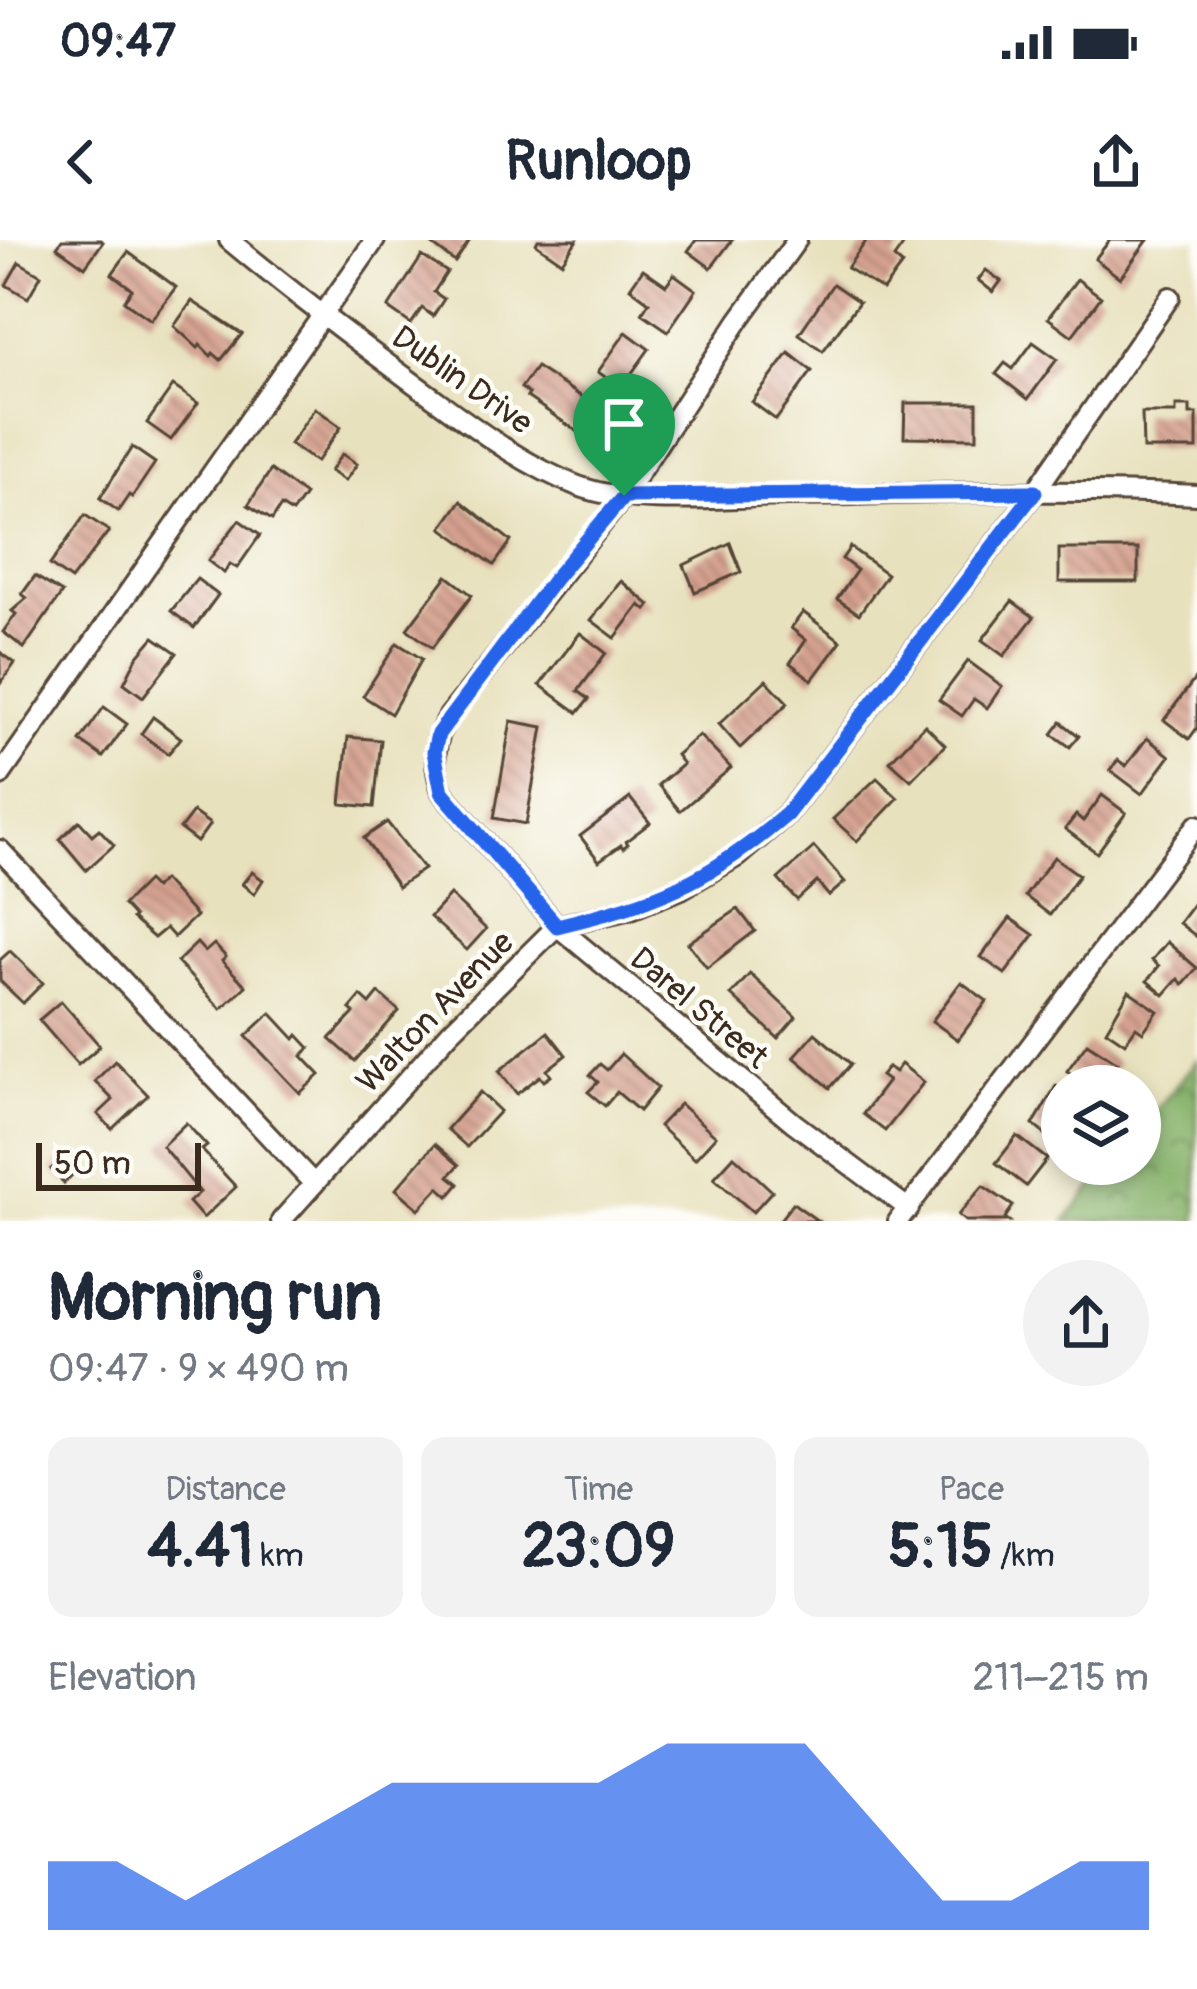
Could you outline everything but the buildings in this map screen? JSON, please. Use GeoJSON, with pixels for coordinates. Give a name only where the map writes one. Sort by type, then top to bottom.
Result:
{"type":"FeatureCollection","features":[{"type":"Feature","properties":{"kind":"street","name":"Dublin Drive"},"geometry":{"type":"LineString","coordinates":[[229,240],[319,316],[470,424],[580,487],[624,496],[1197,495]]}},
{"type":"Feature","properties":{"kind":"street"},"geometry":{"type":"LineString","coordinates":[[0,776],[375,240]]}},
{"type":"Feature","properties":{"kind":"street","name":"Darel Street"},"geometry":{"type":"LineString","coordinates":[[797,240],[624,496],[449,716],[434,752],[442,792],[557,926],[903,1215]]}},
{"type":"Feature","properties":{"kind":"street","name":"Walton Avenue"},"geometry":{"type":"LineString","coordinates":[[281,1221],[450,1032],[557,926],[631,909],[681,889],[738,856],[787,814],[1035,492],[1170,297]]}},
{"type":"Feature","properties":{"kind":"street"},"geometry":{"type":"LineString","coordinates":[[903,1215],[1197,824]]}},
{"type":"Feature","properties":{"kind":"street"},"geometry":{"type":"LineString","coordinates":[[0,850],[314,1184]]}},
{"type":"Feature","properties":{"kind":"green space"},"geometry":{"type":"Polygon","coordinates":[[[1197,1060],[1197,1221],[1065,1221],[1095,1185],[1161,1185],[1161,1104],[1197,1060]]]}},
{"type":"Feature","properties":{"kind":"route"},"geometry":{"type":"LineString","coordinates":[[1035,492],[787,814],[738,856],[681,889],[631,909],[557,926],[442,792],[434,752],[449,716],[624,496],[1035,492]]}}]}
